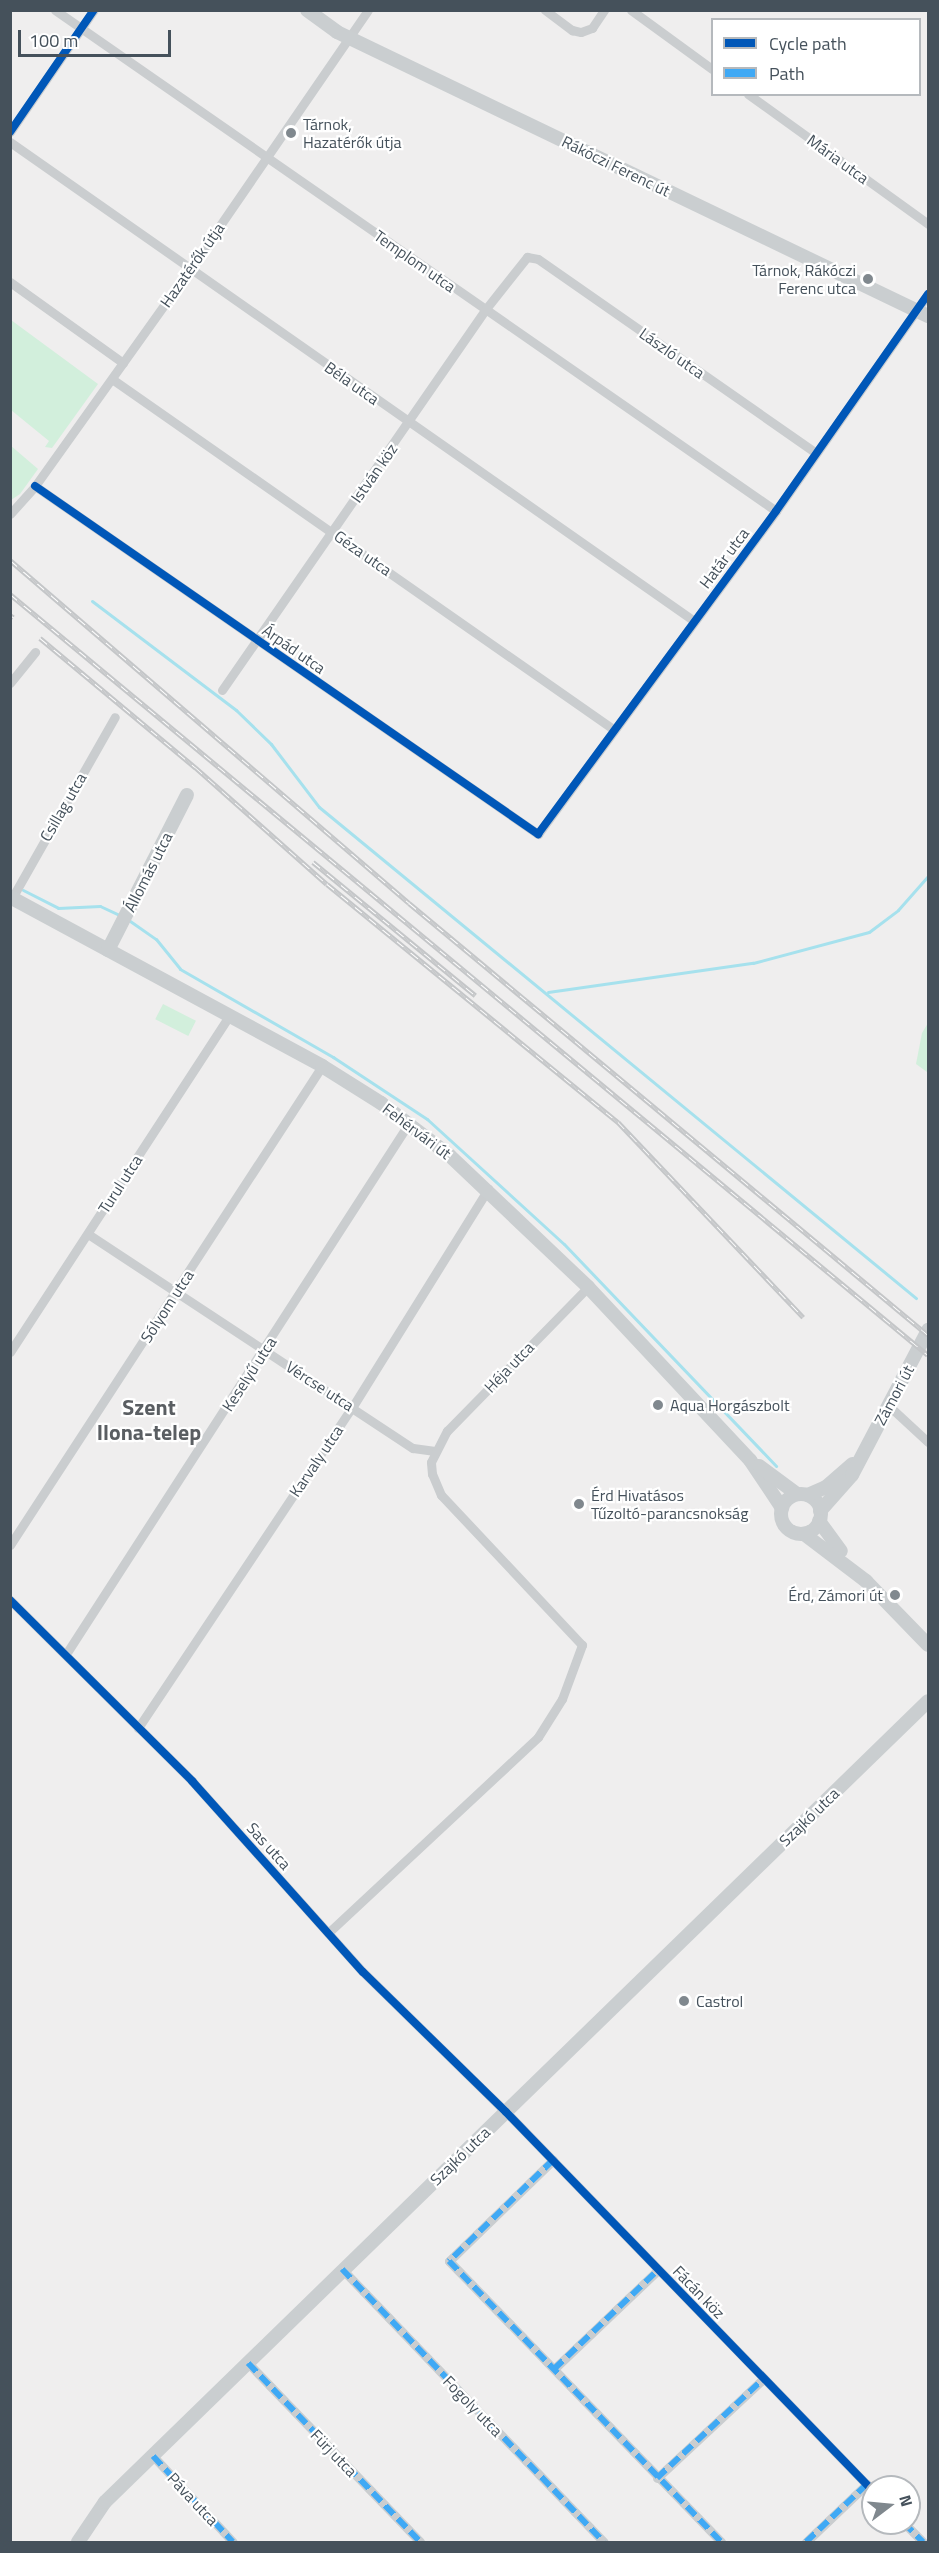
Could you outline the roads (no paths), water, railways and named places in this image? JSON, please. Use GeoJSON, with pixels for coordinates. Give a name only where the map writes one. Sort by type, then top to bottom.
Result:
{"type":"FeatureCollection","features":[{"type":"Feature","properties":{"kind":"street","name":"Templom utca"},"geometry":{"type":"LineString","coordinates":[[55,10],[776,511]]}},
{"type":"Feature","properties":{"kind":"street"},"geometry":{"type":"LineString","coordinates":[[10,132],[94,10]]}},
{"type":"Feature","properties":{"kind":"street","name":"Rákóczi Ferenc út"},"geometry":{"type":"LineString","coordinates":[[307,10],[349,38],[923,313]]}},
{"type":"Feature","properties":{"kind":"street","name":"Hazatérők útja"},"geometry":{"type":"LineString","coordinates":[[10,514],[35,486],[112,379],[368,10]]}},
{"type":"Feature","properties":{"kind":"street"},"geometry":{"type":"LineString","coordinates":[[545,10],[572,30],[582,32],[592,28],[604,10]]}},
{"type":"Feature","properties":{"kind":"street"},"geometry":{"type":"LineString","coordinates":[[632,10],[711,68]]}},
{"type":"Feature","properties":{"kind":"street","name":"Mária utca"},"geometry":{"type":"LineString","coordinates":[[751,96],[928,224]]}},
{"type":"Feature","properties":{"kind":"street","name":"Béla utca"},"geometry":{"type":"LineString","coordinates":[[10,142],[694,621]]}},
{"type":"Feature","properties":{"kind":"street","name":"István köz"},"geometry":{"type":"LineString","coordinates":[[222,690],[485,310],[527,257]]}},
{"type":"Feature","properties":{"kind":"street","name":"László utca"},"geometry":{"type":"LineString","coordinates":[[527,257],[538,259],[816,453]]}},
{"type":"Feature","properties":{"kind":"street"},"geometry":{"type":"LineString","coordinates":[[10,282],[123,363]]}},
{"type":"Feature","properties":{"kind":"street","name":"Határ utca"},"geometry":{"type":"LineString","coordinates":[[538,834],[613,729],[776,511],[816,453],[923,313],[928,294]]}},
{"type":"Feature","properties":{"kind":"street","name":"Géza utca"},"geometry":{"type":"LineString","coordinates":[[112,379],[613,729]]}},
{"type":"Feature","properties":{"kind":"street","name":"Árpád utca"},"geometry":{"type":"LineString","coordinates":[[35,486],[538,834]]}},
{"type":"Feature","properties":{"kind":"street"},"geometry":{"type":"LineString","coordinates":[[10,683],[35,652]]}},
{"type":"Feature","properties":{"kind":"street","name":"Csillag utca"},"geometry":{"type":"LineString","coordinates":[[11,898],[115,717]]}},
{"type":"Feature","properties":{"kind":"street","name":"Állomás utca"},"geometry":{"type":"LineString","coordinates":[[108,950],[187,795]]}},
{"type":"Feature","properties":{"kind":"street","name":"Fehérvári út"},"geometry":{"type":"LineString","coordinates":[[11,898],[322,1066],[409,1123],[488,1189],[588,1287],[750,1460],[782,1509]]}},
{"type":"Feature","properties":{"kind":"street","name":"Turul utca"},"geometry":{"type":"LineString","coordinates":[[10,1352],[230,1015]]}},
{"type":"Feature","properties":{"kind":"street","name":"Sólyom utca"},"geometry":{"type":"LineString","coordinates":[[10,1545],[177,1292],[322,1066]]}},
{"type":"Feature","properties":{"kind":"street","name":"Keselyű utca"},"geometry":{"type":"LineString","coordinates":[[66,1654],[265,1350],[409,1123]]}},
{"type":"Feature","properties":{"kind":"street","name":"Karvaly utca"},"geometry":{"type":"LineString","coordinates":[[138,1728],[353,1406],[488,1189]]}},
{"type":"Feature","properties":{"kind":"street","name":"Vércse utca"},"geometry":{"type":"LineString","coordinates":[[88,1234],[353,1406],[413,1448],[435,1451]]}},
{"type":"Feature","properties":{"kind":"street","name":"Héja utca"},"geometry":{"type":"LineString","coordinates":[[435,1451],[447,1431],[588,1287]]}},
{"type":"Feature","properties":{"kind":"street","name":"Zámori út"},"geometry":{"type":"LineString","coordinates":[[820,1516],[852,1475],[928,1330]]}},
{"type":"Feature","properties":{"kind":"street"},"geometry":{"type":"LineString","coordinates":[[889,1406],[928,1442]]}},
{"type":"Feature","properties":{"kind":"street"},"geometry":{"type":"LineString","coordinates":[[328,1933],[548,1725],[582,1645],[441,1496],[432,1474],[435,1451]]}},
{"type":"Feature","properties":{"kind":"street","name":"Fehérvári út"},"geometry":{"type":"LineString","coordinates":[[750,1460],[802,1495]]}},
{"type":"Feature","properties":{"kind":"street","name":"Zámori út"},"geometry":{"type":"LineString","coordinates":[[802,1495],[826,1487],[859,1460]]}},
{"type":"Feature","properties":{"kind":"street"},"geometry":{"type":"LineString","coordinates":[[866,1581],[820,1516],[802,1495],[787,1499],[782,1509],[786,1527],[804,1534],[866,1581],[928,1645]]}},
{"type":"Feature","properties":{"kind":"street"},"geometry":{"type":"LineString","coordinates":[[804,1534],[820,1516]]}},
{"type":"Feature","properties":{"kind":"street","name":"Sas utca"},"geometry":{"type":"LineString","coordinates":[[10,1600],[192,1781],[328,1933],[506,2112]]}},
{"type":"Feature","properties":{"kind":"street","name":"Szajkó utca"},"geometry":{"type":"LineString","coordinates":[[78,2542],[105,2502],[928,1701]]}},
{"type":"Feature","properties":{"kind":"street","name":"Fácán köz"},"geometry":{"type":"LineString","coordinates":[[506,2112],[861,2479]]}},
{"type":"Feature","properties":{"kind":"street"},"geometry":{"type":"LineString","coordinates":[[553,2160],[449,2261],[721,2542]]}},
{"type":"Feature","properties":{"kind":"street","name":"Fogoly utca"},"geometry":{"type":"LineString","coordinates":[[342,2269],[604,2542]]}},
{"type":"Feature","properties":{"kind":"street"},"geometry":{"type":"LineString","coordinates":[[554,2369],[658,2270]]}},
{"type":"Feature","properties":{"kind":"street","name":"Fürj utca"},"geometry":{"type":"LineString","coordinates":[[248,2363],[420,2542]]}},
{"type":"Feature","properties":{"kind":"street"},"geometry":{"type":"LineString","coordinates":[[657,2478],[763,2379]]}},
{"type":"Feature","properties":{"kind":"street","name":"Páva utca"},"geometry":{"type":"LineString","coordinates":[[153,2456],[233,2542]]}},
{"type":"Feature","properties":{"kind":"street"},"geometry":{"type":"LineString","coordinates":[[806,2542],[861,2496]]}},
{"type":"Feature","properties":{"kind":"waterway"},"geometry":{"type":"LineString","coordinates":[[92,601],[236,710],[271,744],[319,807],[916,1298]]}},
{"type":"Feature","properties":{"kind":"waterway"},"geometry":{"type":"LineString","coordinates":[[548,992],[753,963],[869,932],[898,910],[928,876]]}},
{"type":"Feature","properties":{"kind":"waterway"},"geometry":{"type":"LineString","coordinates":[[23,890],[58,908],[100,906],[119,915]]}},
{"type":"Feature","properties":{"kind":"waterway"},"geometry":{"type":"LineString","coordinates":[[130,921],[156,939],[180,969],[333,1057],[427,1119],[564,1244],[776,1466]]}},
{"type":"Feature","properties":{"kind":"railway"},"geometry":{"type":"LineString","coordinates":[[10,560],[409,903],[928,1335]]}},
{"type":"Feature","properties":{"kind":"railway"},"geometry":{"type":"LineString","coordinates":[[10,594],[928,1355]]}},
{"type":"Feature","properties":{"kind":"railway"},"geometry":{"type":"LineString","coordinates":[[40,638],[195,767],[327,884],[618,1122],[803,1317]]}},
{"type":"Feature","properties":{"kind":"railway"},"geometry":{"type":"LineString","coordinates":[[313,862],[475,995]]}},
{"type":"Feature","properties":{"kind":"place","name":"Tárnok, Hazatérők útja"},"geometry":{"type":"Point","coordinates":[291,133]}},
{"type":"Feature","properties":{"kind":"place","name":"Tárnok, Rákóczi Ferenc utca"},"geometry":{"type":"Point","coordinates":[868,279]}},
{"type":"Feature","properties":{"kind":"place","name":"Aqua Horgászbolt"},"geometry":{"type":"Point","coordinates":[658,1405]}},
{"type":"Feature","properties":{"kind":"place","name":"Érd Hivatásos Tűzoltó-parancsnokság"},"geometry":{"type":"Point","coordinates":[579,1504]}},
{"type":"Feature","properties":{"kind":"place","name":"Érd, Zámori út"},"geometry":{"type":"Point","coordinates":[895,1595]}},
{"type":"Feature","properties":{"kind":"place","name":"Castrol"},"geometry":{"type":"Point","coordinates":[684,2001]}},
{"type":"Feature","properties":{"kind":"district","name":"Szent Ilona-telep"},"geometry":{"type":"Point","coordinates":[149,1420]}}]}
